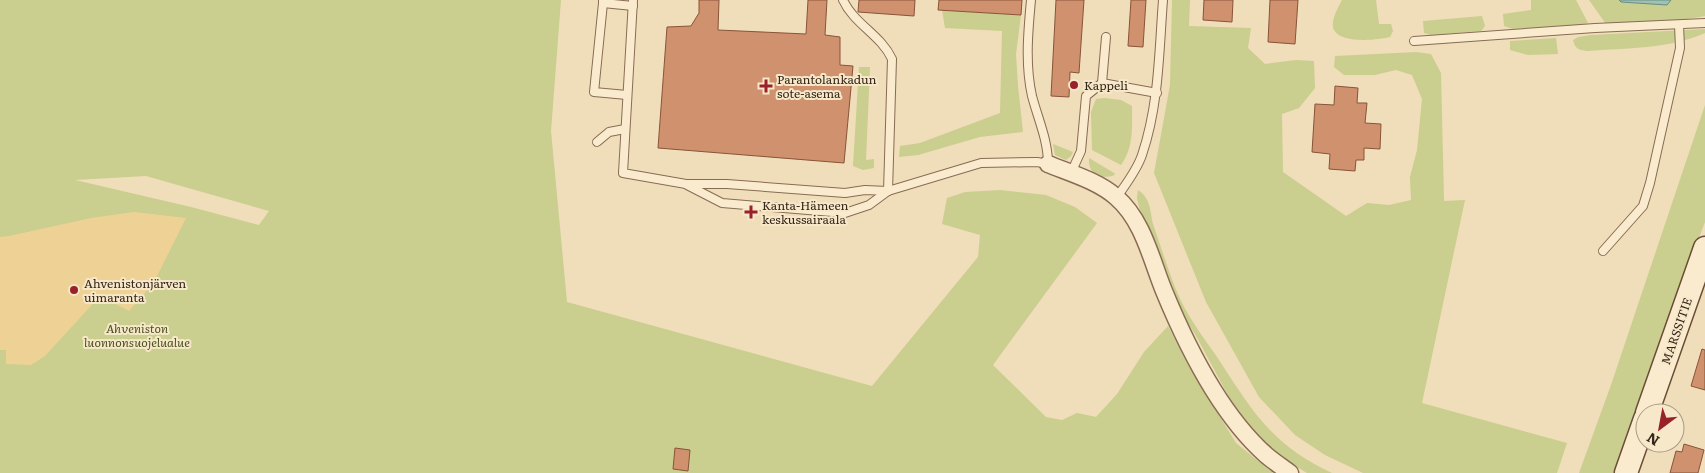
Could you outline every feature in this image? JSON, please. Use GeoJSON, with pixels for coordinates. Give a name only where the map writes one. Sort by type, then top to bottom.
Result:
{"type":"FeatureCollection","features":[{"type":"Feature","properties":{"kind":"main road","name":"MARSSITIE"},"geometry":{"type":"LineString","coordinates":[[1651,403],[1705,248]]}},
{"type":"Feature","properties":{"kind":"main road"},"geometry":{"type":"LineString","coordinates":[[1626,473],[1635,447]]}},
{"type":"Feature","properties":{"kind":"street"},"geometry":{"type":"LineString","coordinates":[[1048,164],[1104,188],[1117,197],[1136,222],[1164,292],[1200,368],[1228,413],[1265,454],[1290,473]]}},
{"type":"Feature","properties":{"kind":"lane"},"geometry":{"type":"LineString","coordinates":[[843,0],[848,12],[884,46],[892,59],[888,191]]}},
{"type":"Feature","properties":{"kind":"lane"},"geometry":{"type":"LineString","coordinates":[[627,95],[594,92],[603,2],[633,3],[623,172],[686,184],[727,184],[845,193],[865,190],[888,191],[981,163],[1037,162],[1048,164],[1048,152],[1032,95],[1027,51],[1031,0]]}},
{"type":"Feature","properties":{"kind":"lane"},"geometry":{"type":"LineString","coordinates":[[1117,197],[1131,178],[1142,156],[1157,93],[1162,0]]}},
{"type":"Feature","properties":{"kind":"lane"},"geometry":{"type":"LineString","coordinates":[[1414,41],[1595,28],[1705,23]]}},
{"type":"Feature","properties":{"kind":"lane"},"geometry":{"type":"LineString","coordinates":[[1603,251],[1643,206],[1650,183],[1680,48],[1679,25]]}},
{"type":"Feature","properties":{"kind":"lane"},"geometry":{"type":"LineString","coordinates":[[1071,174],[1081,151],[1086,96],[1102,83],[1106,36]]}},
{"type":"Feature","properties":{"kind":"lane"},"geometry":{"type":"LineString","coordinates":[[1102,83],[1157,93]]}},
{"type":"Feature","properties":{"kind":"lane"},"geometry":{"type":"LineString","coordinates":[[597,142],[609,132],[625,129]]}},
{"type":"Feature","properties":{"kind":"lane"},"geometry":{"type":"LineString","coordinates":[[686,184],[722,203],[845,213],[870,205],[888,191]]}},
{"type":"Feature","properties":{"kind":"green space","name":"Ahveniston luonnonsuojelualue"},"geometry":{"type":"Polygon","coordinates":[[[0,0],[561,0],[551,131],[567,302],[872,386],[978,257],[980,235],[942,224],[947,198],[965,192],[1000,190],[1046,195],[1075,207],[1097,223],[993,365],[1046,417],[1062,420],[1077,413],[1096,417],[1117,394],[1144,352],[1168,326],[1188,365],[1236,443],[1273,473],[0,473],[0,0]],[[146,176],[75,180],[259,225],[269,211],[146,176]]]}},
{"type":"Feature","properties":{"kind":"green space"},"geometry":{"type":"Polygon","coordinates":[[[1172,0],[1190,0],[1189,26],[1251,28],[1248,48],[1265,64],[1296,60],[1314,61],[1315,88],[1299,108],[1282,114],[1283,172],[1346,216],[1367,203],[1389,205],[1411,200],[1410,177],[1417,150],[1422,99],[1412,75],[1396,70],[1375,75],[1344,75],[1334,67],[1335,56],[1416,52],[1431,54],[1441,73],[1444,201],[1465,200],[1422,403],[1567,443],[1557,473],[1363,473],[1325,455],[1295,435],[1259,397],[1206,302],[1154,173],[1170,85],[1172,0]]]}},
{"type":"Feature","properties":{"kind":"green space"},"geometry":{"type":"Polygon","coordinates":[[[1342,0],[1376,0],[1379,24],[1391,24],[1393,31],[1390,37],[1360,40],[1338,34],[1334,30],[1333,23],[1342,0]]]}},
{"type":"Feature","properties":{"kind":"green space"},"geometry":{"type":"Polygon","coordinates":[[[1531,0],[1576,0],[1588,23],[1513,29],[1504,26],[1503,14],[1531,10],[1531,0]]]}},
{"type":"Feature","properties":{"kind":"green space"},"geometry":{"type":"Polygon","coordinates":[[[1589,0],[1619,0],[1621,2],[1667,5],[1671,0],[1705,0],[1705,16],[1676,21],[1606,24],[1589,0]]]}},
{"type":"Feature","properties":{"kind":"green space"},"geometry":{"type":"Polygon","coordinates":[[[942,10],[1021,15],[1016,54],[1023,132],[980,137],[918,155],[899,157],[900,146],[920,143],[1000,113],[1002,31],[945,28],[942,10]]]}},
{"type":"Feature","properties":{"kind":"green space"},"geometry":{"type":"Polygon","coordinates":[[[1482,16],[1485,26],[1481,31],[1431,35],[1424,33],[1423,21],[1482,16]]]}},
{"type":"Feature","properties":{"kind":"green space"},"geometry":{"type":"Polygon","coordinates":[[[1705,29],[1705,33],[1677,42],[1632,48],[1584,51],[1576,47],[1573,40],[1578,37],[1591,35],[1705,29]]]}},
{"type":"Feature","properties":{"kind":"green space"},"geometry":{"type":"Polygon","coordinates":[[[1556,38],[1558,54],[1528,55],[1510,50],[1510,41],[1556,38]]]}},
{"type":"Feature","properties":{"kind":"green space"},"geometry":{"type":"Polygon","coordinates":[[[859,67],[870,67],[866,160],[874,159],[874,168],[863,170],[853,166],[859,67]]]}},
{"type":"Feature","properties":{"kind":"green space"},"geometry":{"type":"Polygon","coordinates":[[[1096,99],[1121,100],[1132,106],[1130,144],[1121,165],[1092,150],[1091,112],[1096,99]]]}},
{"type":"Feature","properties":{"kind":"green space"},"geometry":{"type":"Polygon","coordinates":[[[1705,105],[1705,222],[1640,403],[1635,403],[1635,418],[1616,473],[1579,473],[1611,385],[1705,105]]]}},
{"type":"Feature","properties":{"kind":"green space"},"geometry":{"type":"Polygon","coordinates":[[[1053,144],[1073,152],[1071,156],[1066,160],[1055,155],[1053,144]]]}},
{"type":"Feature","properties":{"kind":"green space"},"geometry":{"type":"Polygon","coordinates":[[[1089,158],[1115,175],[1104,177],[1096,175],[1091,169],[1089,158]]]}},
{"type":"Feature","properties":{"kind":"green space"},"geometry":{"type":"Polygon","coordinates":[[[1138,190],[1144,195],[1150,207],[1153,224],[1185,308],[1239,391],[1263,423],[1277,437],[1292,450],[1332,473],[1307,473],[1284,459],[1256,435],[1230,399],[1185,319],[1159,251],[1140,211],[1137,198],[1138,190]]]}},
{"type":"Feature","properties":{"kind":"sand","name":"Ahvenistonjärven uimaranta"},"geometry":{"type":"Polygon","coordinates":[[[134,212],[186,218],[153,284],[129,311],[100,296],[45,356],[31,365],[6,364],[6,350],[0,350],[0,237],[91,218],[134,212]]]}},
{"type":"Feature","properties":{"kind":"water"},"geometry":{"type":"Polygon","coordinates":[[[1619,0],[1671,0],[1667,5],[1621,2],[1619,0]]]}},
{"type":"Feature","properties":{"kind":"building","name":"Parantolankadun sote-asema"},"geometry":{"type":"Polygon","coordinates":[[[699,0],[719,0],[718,30],[806,34],[808,0],[827,0],[825,35],[840,37],[840,65],[853,66],[844,163],[658,148],[667,27],[691,26],[699,13],[699,0]]]}},
{"type":"Feature","properties":{"kind":"building"},"geometry":{"type":"Polygon","coordinates":[[[859,0],[915,0],[914,16],[858,12],[859,0]]]}},
{"type":"Feature","properties":{"kind":"building"},"geometry":{"type":"Polygon","coordinates":[[[939,0],[1022,0],[1021,15],[938,10],[939,0]]]}},
{"type":"Feature","properties":{"kind":"building"},"geometry":{"type":"Polygon","coordinates":[[[1056,0],[1084,0],[1079,73],[1070,72],[1069,97],[1051,96],[1056,0]]]}},
{"type":"Feature","properties":{"kind":"building"},"geometry":{"type":"Polygon","coordinates":[[[1131,0],[1146,0],[1143,47],[1128,46],[1131,0]]]}},
{"type":"Feature","properties":{"kind":"building"},"geometry":{"type":"Polygon","coordinates":[[[1204,0],[1233,0],[1232,22],[1203,20],[1204,0]]]}},
{"type":"Feature","properties":{"kind":"building"},"geometry":{"type":"Polygon","coordinates":[[[1270,0],[1298,0],[1295,44],[1268,42],[1270,0]]]}},
{"type":"Feature","properties":{"kind":"building"},"geometry":{"type":"Polygon","coordinates":[[[1335,86],[1358,88],[1357,103],[1367,103],[1365,123],[1381,124],[1380,149],[1364,148],[1364,160],[1356,160],[1355,171],[1329,169],[1330,154],[1312,152],[1315,104],[1334,105],[1335,86]]]}},
{"type":"Feature","properties":{"kind":"building"},"geometry":{"type":"Polygon","coordinates":[[[1702,349],[1705,350],[1705,390],[1691,386],[1702,349]]]}},
{"type":"Feature","properties":{"kind":"building"},"geometry":{"type":"Polygon","coordinates":[[[1685,444],[1704,450],[1698,473],[1670,473],[1675,453],[1685,453],[1685,444]]]}},
{"type":"Feature","properties":{"kind":"building"},"geometry":{"type":"Polygon","coordinates":[[[675,448],[690,450],[688,471],[673,469],[675,448]]]}},
{"type":"Feature","properties":{"kind":"place","name":"Kappeli"},"geometry":{"type":"Point","coordinates":[1074,85]}},
{"type":"Feature","properties":{"kind":"place","name":"Parantolankadun sote-asema"},"geometry":{"type":"Point","coordinates":[766,86]}},
{"type":"Feature","properties":{"kind":"place","name":"Kanta-Hämeen keskussairaala"},"geometry":{"type":"Point","coordinates":[751,212]}},
{"type":"Feature","properties":{"kind":"place","name":"Ahvenistonjärven uimaranta"},"geometry":{"type":"Point","coordinates":[74,290]}}]}
